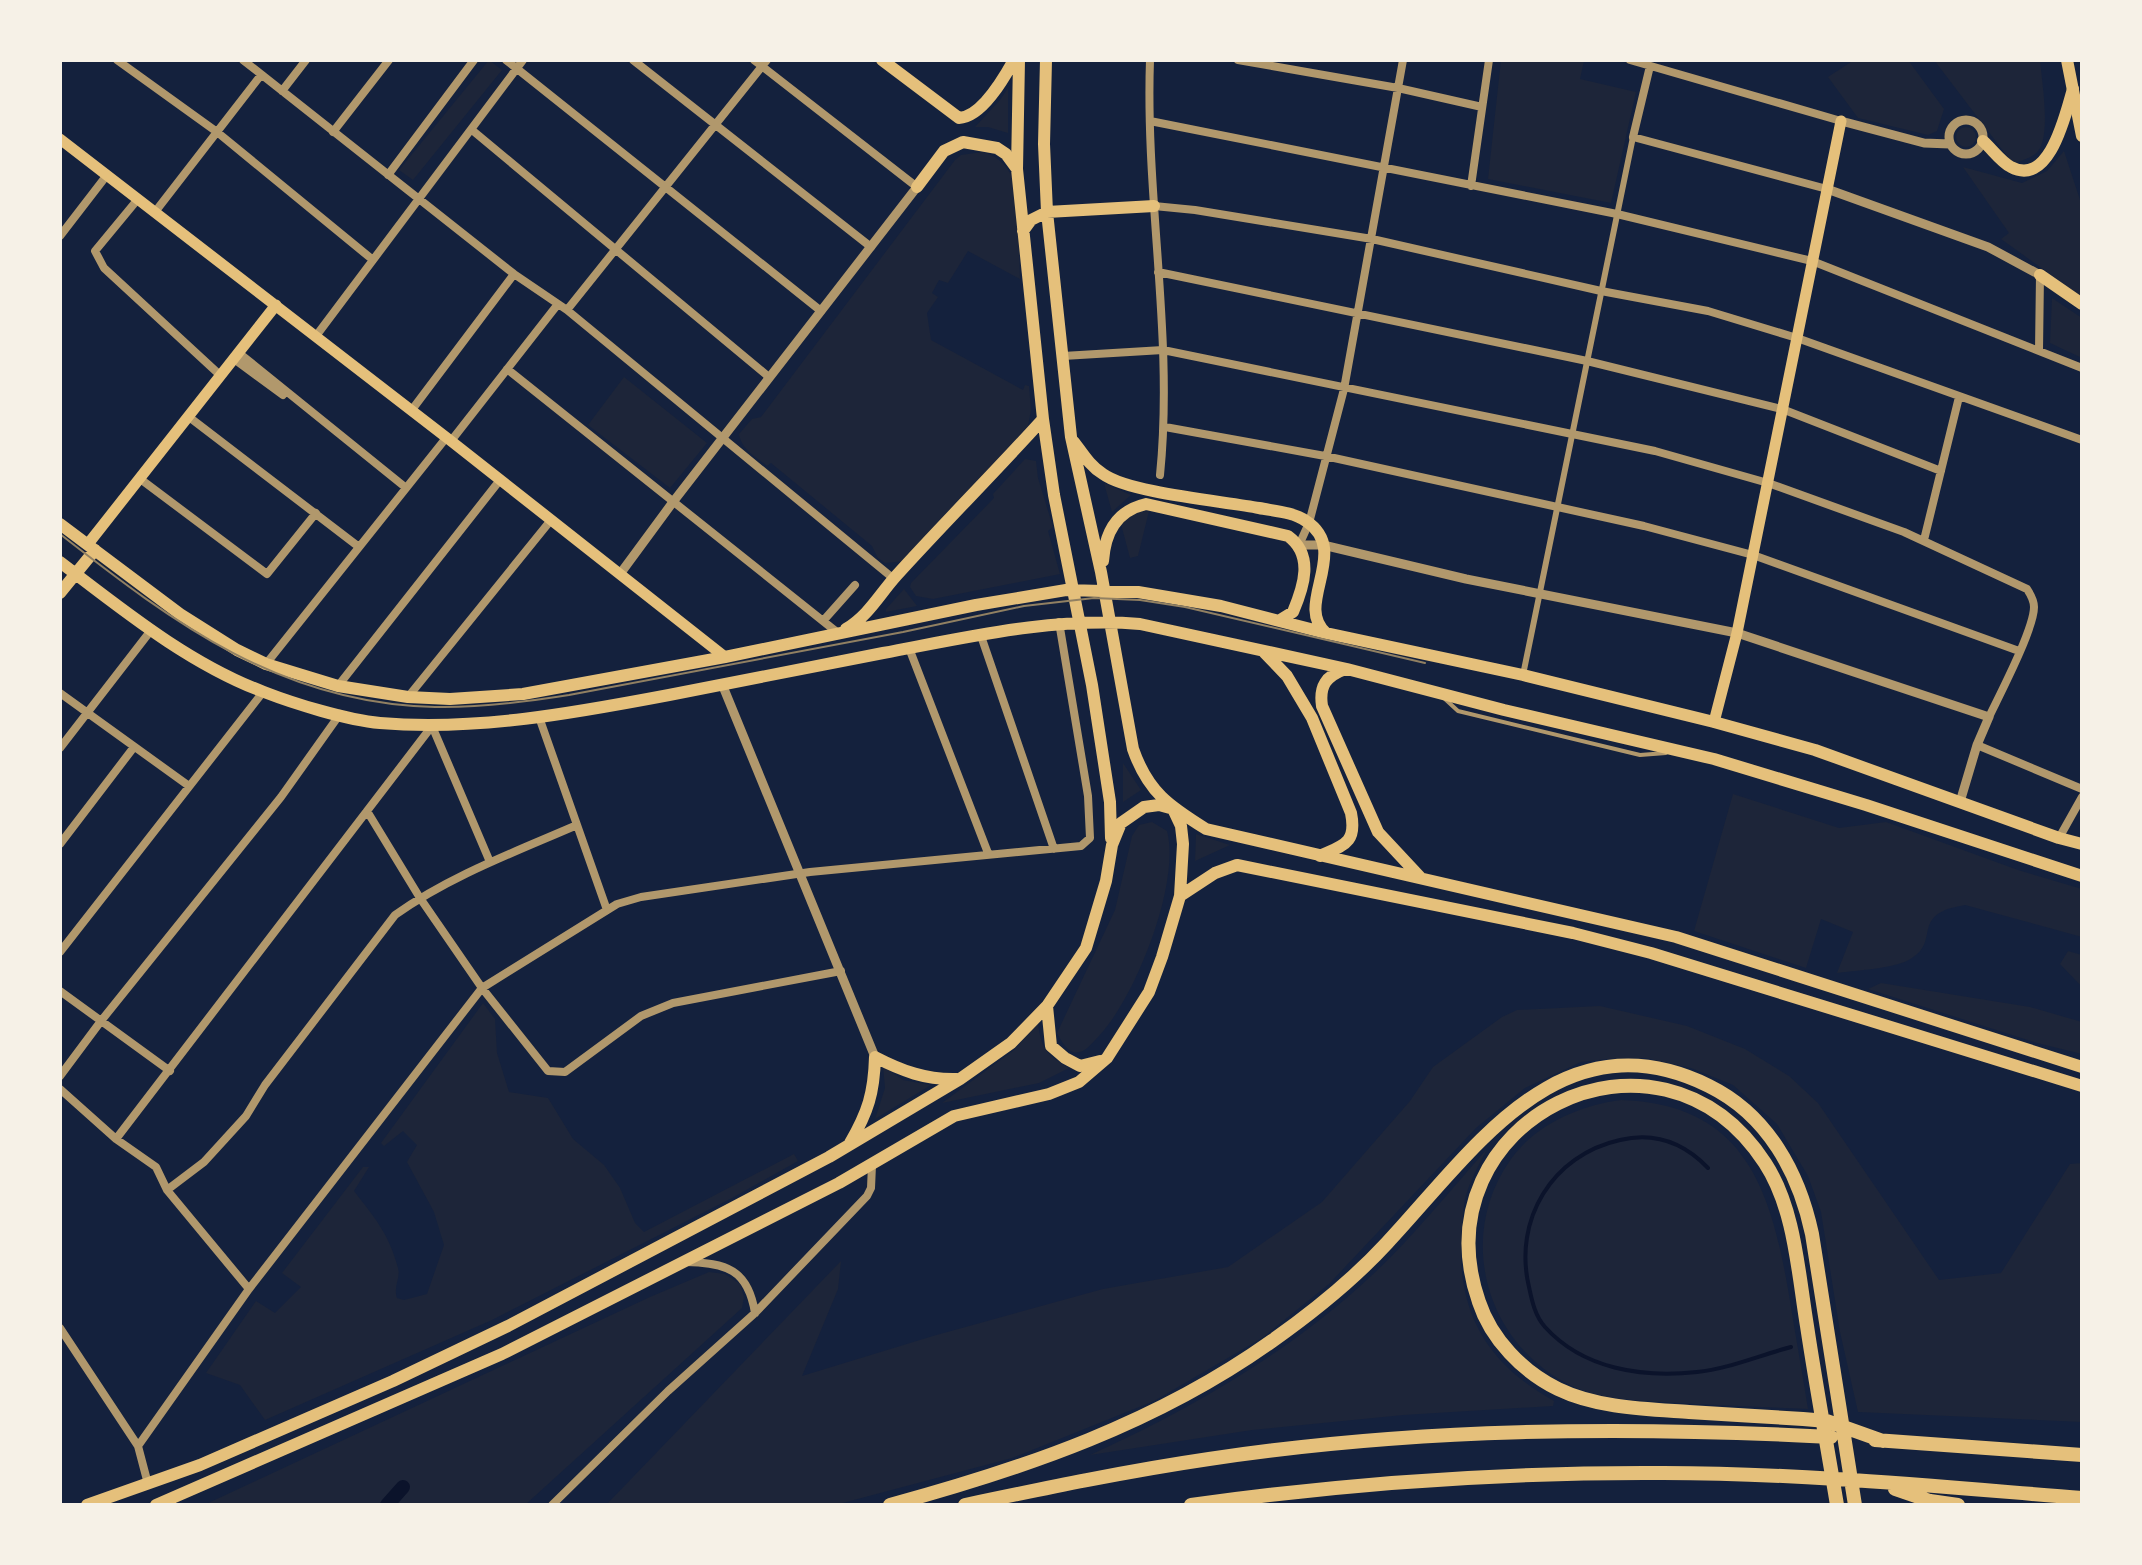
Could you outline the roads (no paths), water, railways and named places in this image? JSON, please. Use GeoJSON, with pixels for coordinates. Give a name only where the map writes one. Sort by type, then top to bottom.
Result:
{"type":"FeatureCollection","features":[{"type":"Feature","properties":{"kind":"highway"},"geometry":{"type":"LineString","coordinates":[[890,1505],[985,1478],[1087,1442],[1153,1413],[1235,1366],[1272,1342],[1348,1281],[1505,1116],[1528,1098],[1554,1083],[1584,1072],[1640,1067],[1682,1074],[1727,1095],[1767,1131],[1792,1173],[1808,1218],[1855,1505]]}},
{"type":"Feature","properties":{"kind":"highway"},"geometry":{"type":"LineString","coordinates":[[1837,1505],[1814,1374],[1792,1237],[1780,1194],[1766,1164],[1752,1145],[1723,1116],[1684,1095],[1642,1086],[1596,1088],[1549,1106],[1525,1124],[1495,1158],[1478,1193],[1470,1227],[1468,1260],[1473,1285],[1490,1327],[1517,1361],[1537,1376],[1556,1389],[1584,1400],[1656,1410],[1827,1421],[1883,1441]]}},
{"type":"Feature","properties":{"kind":"highway"},"geometry":{"type":"LineString","coordinates":[[965,1505],[1086,1479],[1209,1459],[1319,1445],[1442,1435],[1678,1430],[2082,1455]]}},
{"type":"Feature","properties":{"kind":"highway"},"geometry":{"type":"LineString","coordinates":[[1191,1505],[1357,1485],[1470,1476],[1665,1473],[1872,1482],[2082,1498]]}},
{"type":"Feature","properties":{"kind":"highway"},"geometry":{"type":"LineString","coordinates":[[1872,1482],[1930,1501],[1958,1505]]}},
{"type":"Feature","properties":{"kind":"main road"},"geometry":{"type":"LineString","coordinates":[[882,60],[959,118],[974,114],[1017,60]]}},
{"type":"Feature","properties":{"kind":"main road"},"geometry":{"type":"LineString","coordinates":[[87,1505],[200,1465],[380,1387],[479,1340],[849,1145],[960,1079],[1011,1043],[1047,1006],[1086,948],[1106,881],[1112,845],[1110,802],[1092,685],[1054,495],[1043,419],[1017,169],[1017,60]]}},
{"type":"Feature","properties":{"kind":"main road"},"geometry":{"type":"LineString","coordinates":[[1046,60],[1044,144],[1047,212],[1071,437],[1101,572],[1133,749],[1141,773],[1153,790],[1173,809],[1206,829],[1676,937],[2082,1067]]}},
{"type":"Feature","properties":{"kind":"main road"},"geometry":{"type":"LineString","coordinates":[[2067,60],[2082,136]]}},
{"type":"Feature","properties":{"kind":"main road"},"geometry":{"type":"LineString","coordinates":[[1983,141],[2011,168],[2024,170],[2037,165],[2056,143],[2073,89]]}},
{"type":"Feature","properties":{"kind":"main road"},"geometry":{"type":"LineString","coordinates":[[1714,722],[1737,633],[1841,121]]}},
{"type":"Feature","properties":{"kind":"main road"},"geometry":{"type":"LineString","coordinates":[[61,141],[316,336],[725,657]]}},
{"type":"Feature","properties":{"kind":"main road"},"geometry":{"type":"LineString","coordinates":[[917,187],[944,151],[963,142],[997,148],[1017,169]]}},
{"type":"Feature","properties":{"kind":"main road"},"geometry":{"type":"LineString","coordinates":[[1023,231],[1031,220],[1047,212],[1154,206]]}},
{"type":"Feature","properties":{"kind":"main road"},"geometry":{"type":"LineString","coordinates":[[2040,275],[2082,304]]}},
{"type":"Feature","properties":{"kind":"main road"},"geometry":{"type":"LineString","coordinates":[[60,593],[66,570],[91,547],[139,478],[276,305]]}},
{"type":"Feature","properties":{"kind":"main road"},"geometry":{"type":"LineString","coordinates":[[838,633],[858,622],[869,611],[894,579],[1043,419]]}},
{"type":"Feature","properties":{"kind":"main road"},"geometry":{"type":"LineString","coordinates":[[1071,437],[1088,461],[1104,476],[1128,485],[1240,504],[1299,517],[1309,523],[1323,545],[1325,563],[1314,615],[1326,633]]}},
{"type":"Feature","properties":{"kind":"main road"},"geometry":{"type":"LineString","coordinates":[[1101,572],[1108,532],[1130,508],[1146,504],[1288,536],[1299,545],[1305,558],[1304,570],[1293,612],[1280,620]]}},
{"type":"Feature","properties":{"kind":"main road"},"geometry":{"type":"LineString","coordinates":[[60,524],[180,614],[237,650],[266,664],[338,686],[408,697],[450,699],[523,694],[1066,590],[1138,592],[1221,606],[1714,722],[1815,750],[2082,844]]}},
{"type":"Feature","properties":{"kind":"main road"},"geometry":{"type":"LineString","coordinates":[[66,570],[173,645],[263,692],[377,723],[432,726],[539,717],[980,633],[1065,622],[1140,624],[1347,669],[1682,751],[1866,805],[2082,876]]}},
{"type":"Feature","properties":{"kind":"main road"},"geometry":{"type":"LineString","coordinates":[[1264,652],[1287,676],[1312,718],[1351,813],[1354,827],[1351,837],[1344,845],[1320,856]]}},
{"type":"Feature","properties":{"kind":"main road"},"geometry":{"type":"LineString","coordinates":[[1347,669],[1326,679],[1320,695],[1322,706],[1378,832],[1420,877]]}},
{"type":"Feature","properties":{"kind":"main road"},"geometry":{"type":"LineString","coordinates":[[156,1505],[502,1354],[872,1165],[954,1116],[1049,1094],[1079,1082],[1107,1058],[1149,992],[1180,896],[1183,844],[1181,826],[1173,809],[1159,805],[1134,812],[1121,823],[1112,845]]}},
{"type":"Feature","properties":{"kind":"main road"},"geometry":{"type":"LineString","coordinates":[[1180,896],[1215,873],[1237,865],[1573,933],[1709,970],[2082,1086]]}},
{"type":"Feature","properties":{"kind":"main road"},"geometry":{"type":"LineString","coordinates":[[1047,1006],[1051,1046],[1080,1066],[1092,1065],[1107,1058]]}},
{"type":"Feature","properties":{"kind":"main road"},"geometry":{"type":"LineString","coordinates":[[849,1145],[869,1106],[875,1081],[875,1057],[903,1072],[960,1079]]}},
{"type":"Feature","properties":{"kind":"street"},"geometry":{"type":"LineString","coordinates":[[117,60],[217,132],[373,260]]}},
{"type":"Feature","properties":{"kind":"street"},"geometry":{"type":"LineString","coordinates":[[243,60],[514,274],[567,310],[894,579]]}},
{"type":"Feature","properties":{"kind":"street"},"geometry":{"type":"LineString","coordinates":[[155,212],[217,132],[257,72],[261,60]]}},
{"type":"Feature","properties":{"kind":"street"},"geometry":{"type":"LineString","coordinates":[[282,91],[306,60]]}},
{"type":"Feature","properties":{"kind":"street"},"geometry":{"type":"LineString","coordinates":[[333,132],[389,60]]}},
{"type":"Feature","properties":{"kind":"street"},"geometry":{"type":"LineString","coordinates":[[388,175],[474,60]]}},
{"type":"Feature","properties":{"kind":"street"},"geometry":{"type":"LineString","coordinates":[[506,60],[821,311]]}},
{"type":"Feature","properties":{"kind":"street"},"geometry":{"type":"LineString","coordinates":[[316,336],[523,60]]}},
{"type":"Feature","properties":{"kind":"street"},"geometry":{"type":"LineString","coordinates":[[633,60],[871,247]]}},
{"type":"Feature","properties":{"kind":"street"},"geometry":{"type":"LineString","coordinates":[[620,574],[917,187],[764,63],[754,60]]}},
{"type":"Feature","properties":{"kind":"street"},"geometry":{"type":"LineString","coordinates":[[1150,60],[1150,121],[1165,427],[1160,475]]}},
{"type":"Feature","properties":{"kind":"street"},"geometry":{"type":"LineString","coordinates":[[1238,60],[1398,88],[1482,107]]}},
{"type":"Feature","properties":{"kind":"street"},"geometry":{"type":"LineString","coordinates":[[1403,60],[1344,389],[1309,523],[1299,545],[1323,545],[1737,633],[1989,717]]}},
{"type":"Feature","properties":{"kind":"street"},"geometry":{"type":"LineString","coordinates":[[1471,186],[1489,60]]}},
{"type":"Feature","properties":{"kind":"street"},"geometry":{"type":"LineString","coordinates":[[1630,60],[1924,143],[1950,144]]}},
{"type":"Feature","properties":{"kind":"street"},"geometry":{"type":"LineString","coordinates":[[567,310],[764,63]]}},
{"type":"Feature","properties":{"kind":"street"},"geometry":{"type":"LineString","coordinates":[[1523,675],[1650,66]]}},
{"type":"Feature","properties":{"kind":"street"},"geometry":{"type":"LineString","coordinates":[[1964,120],[1980,126],[1983,141],[1978,151],[1967,155],[1957,152],[1950,144],[1951,128],[1964,120]]}},
{"type":"Feature","properties":{"kind":"street"},"geometry":{"type":"LineString","coordinates":[[1150,121],[1617,214],[1812,261],[2082,368]]}},
{"type":"Feature","properties":{"kind":"street"},"geometry":{"type":"LineString","coordinates":[[472,130],[769,377]]}},
{"type":"Feature","properties":{"kind":"street"},"geometry":{"type":"LineString","coordinates":[[1633,137],[1827,189],[1988,247],[2040,275],[2039,350]]}},
{"type":"Feature","properties":{"kind":"street"},"geometry":{"type":"LineString","coordinates":[[60,236],[107,175]]}},
{"type":"Feature","properties":{"kind":"street"},"geometry":{"type":"LineString","coordinates":[[138,199],[95,251],[104,268],[221,376]]}},
{"type":"Feature","properties":{"kind":"street"},"geometry":{"type":"LineString","coordinates":[[1154,206],[1372,239],[1601,291],[1708,311],[1797,338],[2082,440]]}},
{"type":"Feature","properties":{"kind":"street"},"geometry":{"type":"LineString","coordinates":[[1158,272],[1587,361],[1782,409],[1941,471]]}},
{"type":"Feature","properties":{"kind":"street"},"geometry":{"type":"LineString","coordinates":[[411,411],[514,274]]}},
{"type":"Feature","properties":{"kind":"street"},"geometry":{"type":"LineString","coordinates":[[266,664],[405,487],[448,440],[558,304]]}},
{"type":"Feature","properties":{"kind":"street"},"geometry":{"type":"LineString","coordinates":[[1063,356],[1163,350],[1655,451],[1768,483],[1924,540],[2027,589],[2033,597],[2034,610],[1977,745],[1960,802]]}},
{"type":"Feature","properties":{"kind":"street"},"geometry":{"type":"LineString","coordinates":[[236,356],[405,487]]}},
{"type":"Feature","properties":{"kind":"street"},"geometry":{"type":"LineString","coordinates":[[507,369],[838,633]]}},
{"type":"Feature","properties":{"kind":"street"},"geometry":{"type":"LineString","coordinates":[[1924,540],[1959,397]]}},
{"type":"Feature","properties":{"kind":"street"},"geometry":{"type":"LineString","coordinates":[[189,417],[359,547]]}},
{"type":"Feature","properties":{"kind":"street"},"geometry":{"type":"LineString","coordinates":[[1165,427],[1325,456],[1558,507],[1753,555],[2019,651]]}},
{"type":"Feature","properties":{"kind":"street"},"geometry":{"type":"LineString","coordinates":[[139,478],[267,574],[316,513]]}},
{"type":"Feature","properties":{"kind":"street"},"geometry":{"type":"LineString","coordinates":[[338,686],[500,480]]}},
{"type":"Feature","properties":{"kind":"street"},"geometry":{"type":"LineString","coordinates":[[408,697],[551,520]]}},
{"type":"Feature","properties":{"kind":"street"},"geometry":{"type":"LineString","coordinates":[[823,621],[855,585]]}},
{"type":"Feature","properties":{"kind":"street"},"geometry":{"type":"LineString","coordinates":[[138,1446],[249,1289],[482,988],[617,904],[641,897],[799,874],[1081,846],[1090,838],[1088,796],[1065,622]]}},
{"type":"Feature","properties":{"kind":"street"},"geometry":{"type":"LineString","coordinates":[[60,748],[152,629]]}},
{"type":"Feature","properties":{"kind":"street"},"geometry":{"type":"LineString","coordinates":[[980,633],[1054,849]]}},
{"type":"Feature","properties":{"kind":"street"},"geometry":{"type":"LineString","coordinates":[[909,648],[988,853]]}},
{"type":"Feature","properties":{"kind":"street"},"geometry":{"type":"LineString","coordinates":[[722,684],[875,1057]]}},
{"type":"Feature","properties":{"kind":"street"},"geometry":{"type":"LineString","coordinates":[[60,952],[263,692]]}},
{"type":"Feature","properties":{"kind":"street"},"geometry":{"type":"LineString","coordinates":[[60,693],[189,786]]}},
{"type":"Feature","properties":{"kind":"street"},"geometry":{"type":"LineString","coordinates":[[60,1076],[281,797],[340,714]]}},
{"type":"Feature","properties":{"kind":"street"},"geometry":{"type":"LineString","coordinates":[[539,717],[607,910]]}},
{"type":"Feature","properties":{"kind":"street"},"geometry":{"type":"LineString","coordinates":[[116,1139],[432,726],[490,862]]}},
{"type":"Feature","properties":{"kind":"street"},"geometry":{"type":"LineString","coordinates":[[1977,745],[2082,789]]}},
{"type":"Feature","properties":{"kind":"street"},"geometry":{"type":"LineString","coordinates":[[60,844],[134,747]]}},
{"type":"Feature","properties":{"kind":"street"},"geometry":{"type":"LineString","coordinates":[[2059,838],[2082,797]]}},
{"type":"Feature","properties":{"kind":"street"},"geometry":{"type":"LineString","coordinates":[[367,811],[420,898],[482,988],[548,1071],[565,1072],[641,1016],[673,1003],[841,971]]}},
{"type":"Feature","properties":{"kind":"street"},"geometry":{"type":"LineString","coordinates":[[167,1190],[204,1162],[230,1135],[395,915],[420,898],[490,862],[577,825]]}},
{"type":"Feature","properties":{"kind":"street"},"geometry":{"type":"LineString","coordinates":[[60,991],[170,1071]]}},
{"type":"Feature","properties":{"kind":"street"},"geometry":{"type":"LineString","coordinates":[[60,1089],[116,1139],[156,1167],[167,1190],[249,1289]]}},
{"type":"Feature","properties":{"kind":"street"},"geometry":{"type":"LineString","coordinates":[[552,1505],[668,1391],[755,1313],[867,1196],[871,1188],[872,1165]]}},
{"type":"Feature","properties":{"kind":"street"},"geometry":{"type":"LineString","coordinates":[[685,1262],[711,1263],[731,1269],[745,1281],[752,1294],[755,1313]]}},
{"type":"Feature","properties":{"kind":"street"},"geometry":{"type":"LineString","coordinates":[[60,1328],[138,1446],[148,1484]]}},
{"type":"Feature","properties":{"kind":"waterway"},"geometry":{"type":"LineString","coordinates":[[1708,1168],[1679,1146],[1645,1137],[1620,1140],[1596,1148],[1557,1175],[1543,1194],[1527,1238],[1526,1262],[1536,1313],[1545,1327],[1577,1353],[1615,1368],[1635,1371],[1676,1374],[1709,1370],[1791,1347]]}},
{"type":"Feature","properties":{"kind":"waterway"},"geometry":{"type":"LineString","coordinates":[[387,1505],[403,1487]]}},
{"type":"Feature","properties":{"kind":"tram line"},"geometry":{"type":"LineString","coordinates":[[60,534],[146,599],[233,653],[279,675],[328,691],[380,702],[452,707],[552,698],[1024,606],[1094,598],[1140,600],[1185,607],[1425,663]]}}]}
